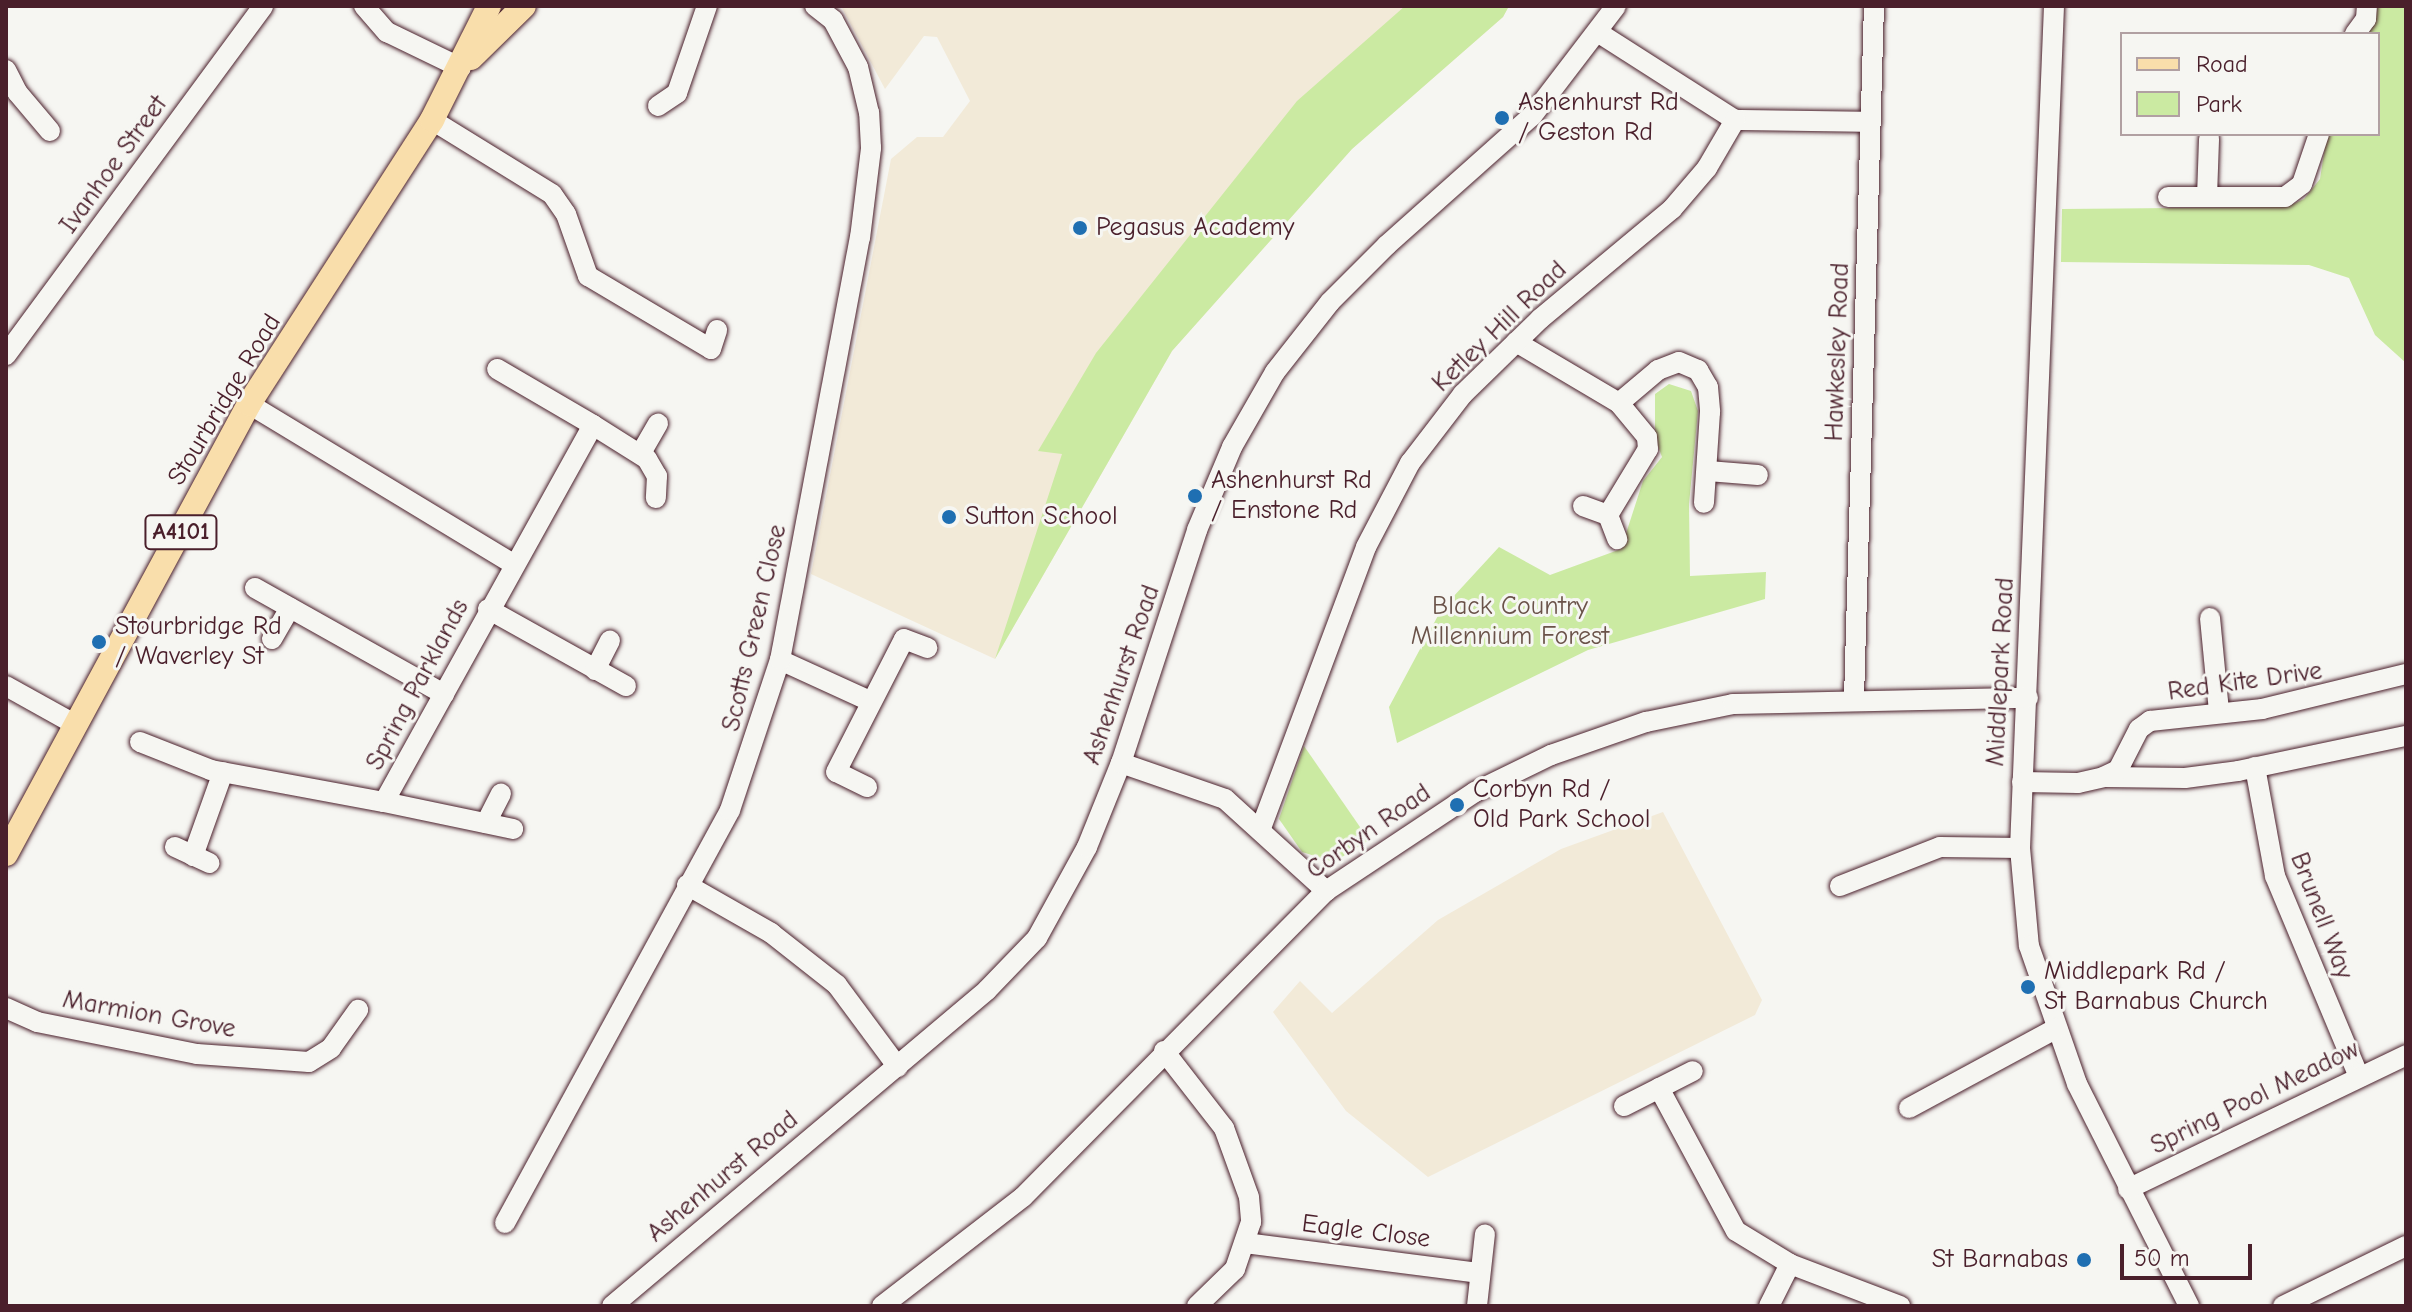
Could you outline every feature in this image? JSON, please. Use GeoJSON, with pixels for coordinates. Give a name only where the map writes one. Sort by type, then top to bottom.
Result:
{"type":"FeatureCollection","features":[{"type":"Feature","properties":{"kind":"main road","name":"Stourbridge Road"},"geometry":{"type":"LineString","coordinates":[[6,854],[249,404],[432,120],[461,68],[489,6]]}},
{"type":"Feature","properties":{"kind":"main road","name":"Stourbridge Road"},"geometry":{"type":"LineString","coordinates":[[461,68],[524,6]]}},
{"type":"Feature","properties":{"kind":"street","name":"Ivanhoe Street"},"geometry":{"type":"LineString","coordinates":[[6,355],[263,6]]}},
{"type":"Feature","properties":{"kind":"street"},"geometry":{"type":"LineString","coordinates":[[364,6],[387,32],[461,68]]}},
{"type":"Feature","properties":{"kind":"street"},"geometry":{"type":"LineString","coordinates":[[658,106],[677,93],[707,6]]}},
{"type":"Feature","properties":{"kind":"street","name":"Scotts Green Close"},"geometry":{"type":"LineString","coordinates":[[505,1223],[730,810],[780,660],[860,238],[871,148],[869,113],[858,67],[833,20],[815,6]]}},
{"type":"Feature","properties":{"kind":"street","name":"Ashenhurst Road"},"geometry":{"type":"LineString","coordinates":[[612,1306],[987,990],[1037,938],[1087,847],[1121,763],[1197,530],[1232,447],[1275,372],[1330,302],[1378,254],[1532,116],[1599,33],[1616,6]]}},
{"type":"Feature","properties":{"kind":"street","name":"Hawkesley Road"},"geometry":{"type":"LineString","coordinates":[[1854,699],[1874,6]]}},
{"type":"Feature","properties":{"kind":"street","name":"Middlepark Road"},"geometry":{"type":"LineString","coordinates":[[2054,6],[2020,848],[2029,946],[2057,1028],[2128,1189],[2189,1306]]}},
{"type":"Feature","properties":{"kind":"street"},"geometry":{"type":"LineString","coordinates":[[2356,32],[2366,19],[2367,6]]}},
{"type":"Feature","properties":{"kind":"street"},"geometry":{"type":"LineString","coordinates":[[1599,33],[1735,120],[1870,122]]}},
{"type":"Feature","properties":{"kind":"street"},"geometry":{"type":"LineString","coordinates":[[6,70],[17,92],[50,131]]}},
{"type":"Feature","properties":{"kind":"street"},"geometry":{"type":"LineString","coordinates":[[432,120],[552,194],[566,214],[588,276],[711,349],[717,330]]}},
{"type":"Feature","properties":{"kind":"street","name":"Ketley Hill Road"},"geometry":{"type":"LineString","coordinates":[[1261,828],[1366,547],[1410,463],[1463,394],[1516,342],[1672,209],[1707,168],[1735,120]]}},
{"type":"Feature","properties":{"kind":"street"},"geometry":{"type":"LineString","coordinates":[[2168,197],[2285,197],[2302,184],[2318,136]]}},
{"type":"Feature","properties":{"kind":"street"},"geometry":{"type":"LineString","coordinates":[[2207,197],[2209,139]]}},
{"type":"Feature","properties":{"kind":"street"},"geometry":{"type":"LineString","coordinates":[[1516,342],[1619,403],[1647,437],[1648,449],[1608,515]]}},
{"type":"Feature","properties":{"kind":"street"},"geometry":{"type":"LineString","coordinates":[[1619,403],[1658,370],[1679,362],[1691,365],[1708,387],[1708,471],[1704,503]]}},
{"type":"Feature","properties":{"kind":"street"},"geometry":{"type":"LineString","coordinates":[[497,369],[641,453],[657,476],[656,498]]}},
{"type":"Feature","properties":{"kind":"street"},"geometry":{"type":"LineString","coordinates":[[249,404],[512,563]]}},
{"type":"Feature","properties":{"kind":"street"},"geometry":{"type":"LineString","coordinates":[[641,453],[658,424]]}},
{"type":"Feature","properties":{"kind":"street","name":"Spring Parklands"},"geometry":{"type":"LineString","coordinates":[[140,742],[223,772],[384,802],[512,563],[593,425]]}},
{"type":"Feature","properties":{"kind":"street"},"geometry":{"type":"LineString","coordinates":[[1708,471],[1758,475]]}},
{"type":"Feature","properties":{"kind":"street"},"geometry":{"type":"LineString","coordinates":[[1583,506],[1608,515],[1617,539]]}},
{"type":"Feature","properties":{"kind":"street"},"geometry":{"type":"LineString","coordinates":[[255,588],[444,694]]}},
{"type":"Feature","properties":{"kind":"street"},"geometry":{"type":"LineString","coordinates":[[272,639],[290,608]]}},
{"type":"Feature","properties":{"kind":"street"},"geometry":{"type":"LineString","coordinates":[[488,609],[626,686]]}},
{"type":"Feature","properties":{"kind":"street"},"geometry":{"type":"LineString","coordinates":[[2210,618],[2219,712]]}},
{"type":"Feature","properties":{"kind":"street"},"geometry":{"type":"LineString","coordinates":[[867,787],[836,772],[904,639],[927,648]]}},
{"type":"Feature","properties":{"kind":"street"},"geometry":{"type":"LineString","coordinates":[[595,670],[610,641]]}},
{"type":"Feature","properties":{"kind":"street"},"geometry":{"type":"LineString","coordinates":[[780,660],[870,701]]}},
{"type":"Feature","properties":{"kind":"street","name":"Red Kite Drive"},"geometry":{"type":"LineString","coordinates":[[2103,777],[2118,770],[2139,729],[2150,721],[2353,691],[2406,674]]}},
{"type":"Feature","properties":{"kind":"street"},"geometry":{"type":"LineString","coordinates":[[6,686],[76,725]]}},
{"type":"Feature","properties":{"kind":"street","name":"Corbyn Road"},"geometry":{"type":"LineString","coordinates":[[882,1306],[1023,1197],[1164,1051],[1326,891],[1475,792],[1551,755],[1646,722],[1733,704],[1854,699],[2028,698]]}},
{"type":"Feature","properties":{"kind":"street"},"geometry":{"type":"LineString","coordinates":[[166,752],[176,733]]}},
{"type":"Feature","properties":{"kind":"street"},"geometry":{"type":"LineString","coordinates":[[2022,782],[2103,777],[2185,778],[2406,736]]}},
{"type":"Feature","properties":{"kind":"street"},"geometry":{"type":"LineString","coordinates":[[1121,763],[1225,799],[1261,828],[1326,891]]}},
{"type":"Feature","properties":{"kind":"street","name":"Brunell Way"},"geometry":{"type":"LineString","coordinates":[[2255,767],[2275,876],[2359,1077]]}},
{"type":"Feature","properties":{"kind":"street"},"geometry":{"type":"LineString","coordinates":[[193,855],[223,772]]}},
{"type":"Feature","properties":{"kind":"street"},"geometry":{"type":"LineString","coordinates":[[486,823],[501,794]]}},
{"type":"Feature","properties":{"kind":"street"},"geometry":{"type":"LineString","coordinates":[[384,802],[513,829]]}},
{"type":"Feature","properties":{"kind":"street"},"geometry":{"type":"LineString","coordinates":[[1840,886],[1940,847],[2020,848]]}},
{"type":"Feature","properties":{"kind":"street"},"geometry":{"type":"LineString","coordinates":[[687,885],[771,933],[837,985],[898,1067]]}},
{"type":"Feature","properties":{"kind":"street","name":"Marmion Grove"},"geometry":{"type":"LineString","coordinates":[[6,1008],[37,1022],[197,1054],[309,1062],[331,1048],[358,1010]]}},
{"type":"Feature","properties":{"kind":"street"},"geometry":{"type":"LineString","coordinates":[[1909,1108],[2057,1028]]}},
{"type":"Feature","properties":{"kind":"street"},"geometry":{"type":"LineString","coordinates":[[1164,1051],[1206,1100],[1240,1164],[1251,1222],[1235,1269],[1197,1306]]}},
{"type":"Feature","properties":{"kind":"street","name":"Spring Pool Meadow"},"geometry":{"type":"LineString","coordinates":[[2128,1189],[2406,1055]]}},
{"type":"Feature","properties":{"kind":"street"},"geometry":{"type":"LineString","coordinates":[[1624,1106],[1693,1071]]}},
{"type":"Feature","properties":{"kind":"street"},"geometry":{"type":"LineString","coordinates":[[1659,1088],[1736,1231],[1790,1264],[1900,1306]]}},
{"type":"Feature","properties":{"kind":"street"},"geometry":{"type":"LineString","coordinates":[[1477,1306],[1485,1234]]}},
{"type":"Feature","properties":{"kind":"street","name":"Eagle Close"},"geometry":{"type":"LineString","coordinates":[[1245,1243],[1480,1273]]}},
{"type":"Feature","properties":{"kind":"street"},"geometry":{"type":"LineString","coordinates":[[2283,1306],[2406,1246]]}},
{"type":"Feature","properties":{"kind":"street"},"geometry":{"type":"LineString","coordinates":[[1769,1306],[1790,1264]]}},
{"type":"Feature","properties":{"kind":"shaded area","name":"Pegasus Academy"},"geometry":{"type":"Polygon","coordinates":[[[841,6],[1509,6],[1503,17],[1352,149],[1172,351],[995,659],[811,574],[891,159],[917,137],[943,137],[970,101],[937,37],[924,36],[885,89],[841,6]]]}},
{"type":"Feature","properties":{"kind":"shaded area"},"geometry":{"type":"Polygon","coordinates":[[[1663,812],[1762,1000],[1755,1015],[1428,1177],[1346,1111],[1273,1012],[1300,981],[1332,1013],[1438,920],[1561,849],[1663,812]]]}},
{"type":"Feature","properties":{"kind":"green space"},"geometry":{"type":"Polygon","coordinates":[[[1405,6],[1509,6],[1503,17],[1352,149],[1172,351],[995,659],[1062,454],[1038,451],[1096,353],[1297,101],[1405,6]]]}},
{"type":"Feature","properties":{"kind":"green space"},"geometry":{"type":"Polygon","coordinates":[[[2378,6],[2406,6],[2406,363],[2375,335],[2349,278],[2309,265],[2061,262],[2062,209],[2286,207],[2304,199],[2320,179],[2327,136],[2380,136],[2380,32],[2370,32],[2378,6]]]}},
{"type":"Feature","properties":{"kind":"green space","name":"Black Country Millennium Forest"},"geometry":{"type":"Polygon","coordinates":[[[1669,384],[1691,391],[1698,411],[1689,504],[1690,576],[1766,572],[1765,599],[1588,650],[1397,743],[1389,707],[1441,610],[1499,547],[1550,575],[1621,549],[1643,481],[1662,457],[1655,438],[1655,394],[1669,384]]]}},
{"type":"Feature","properties":{"kind":"green space"},"geometry":{"type":"Polygon","coordinates":[[[1304,746],[1369,840],[1334,862],[1302,852],[1279,819],[1304,746]]]}},
{"type":"Feature","properties":{"kind":"place","name":"Ashenhurst Rd / Geston Rd"},"geometry":{"type":"Point","coordinates":[1502,118]}},
{"type":"Feature","properties":{"kind":"place","name":"Pegasus Academy"},"geometry":{"type":"Point","coordinates":[1080,228]}},
{"type":"Feature","properties":{"kind":"place","name":"Ashenhurst Rd / Enstone Rd"},"geometry":{"type":"Point","coordinates":[1195,496]}},
{"type":"Feature","properties":{"kind":"place","name":"Sutton School"},"geometry":{"type":"Point","coordinates":[949,517]}},
{"type":"Feature","properties":{"kind":"place","name":"Stourbridge Rd / Waverley St"},"geometry":{"type":"Point","coordinates":[99,642]}},
{"type":"Feature","properties":{"kind":"place","name":"Corbyn Rd / Old Park School"},"geometry":{"type":"Point","coordinates":[1457,805]}},
{"type":"Feature","properties":{"kind":"place","name":"Middlepark Rd / St Barnabus Church"},"geometry":{"type":"Point","coordinates":[2028,987]}},
{"type":"Feature","properties":{"kind":"place","name":"St Barnabas"},"geometry":{"type":"Point","coordinates":[2084,1260]}}]}
